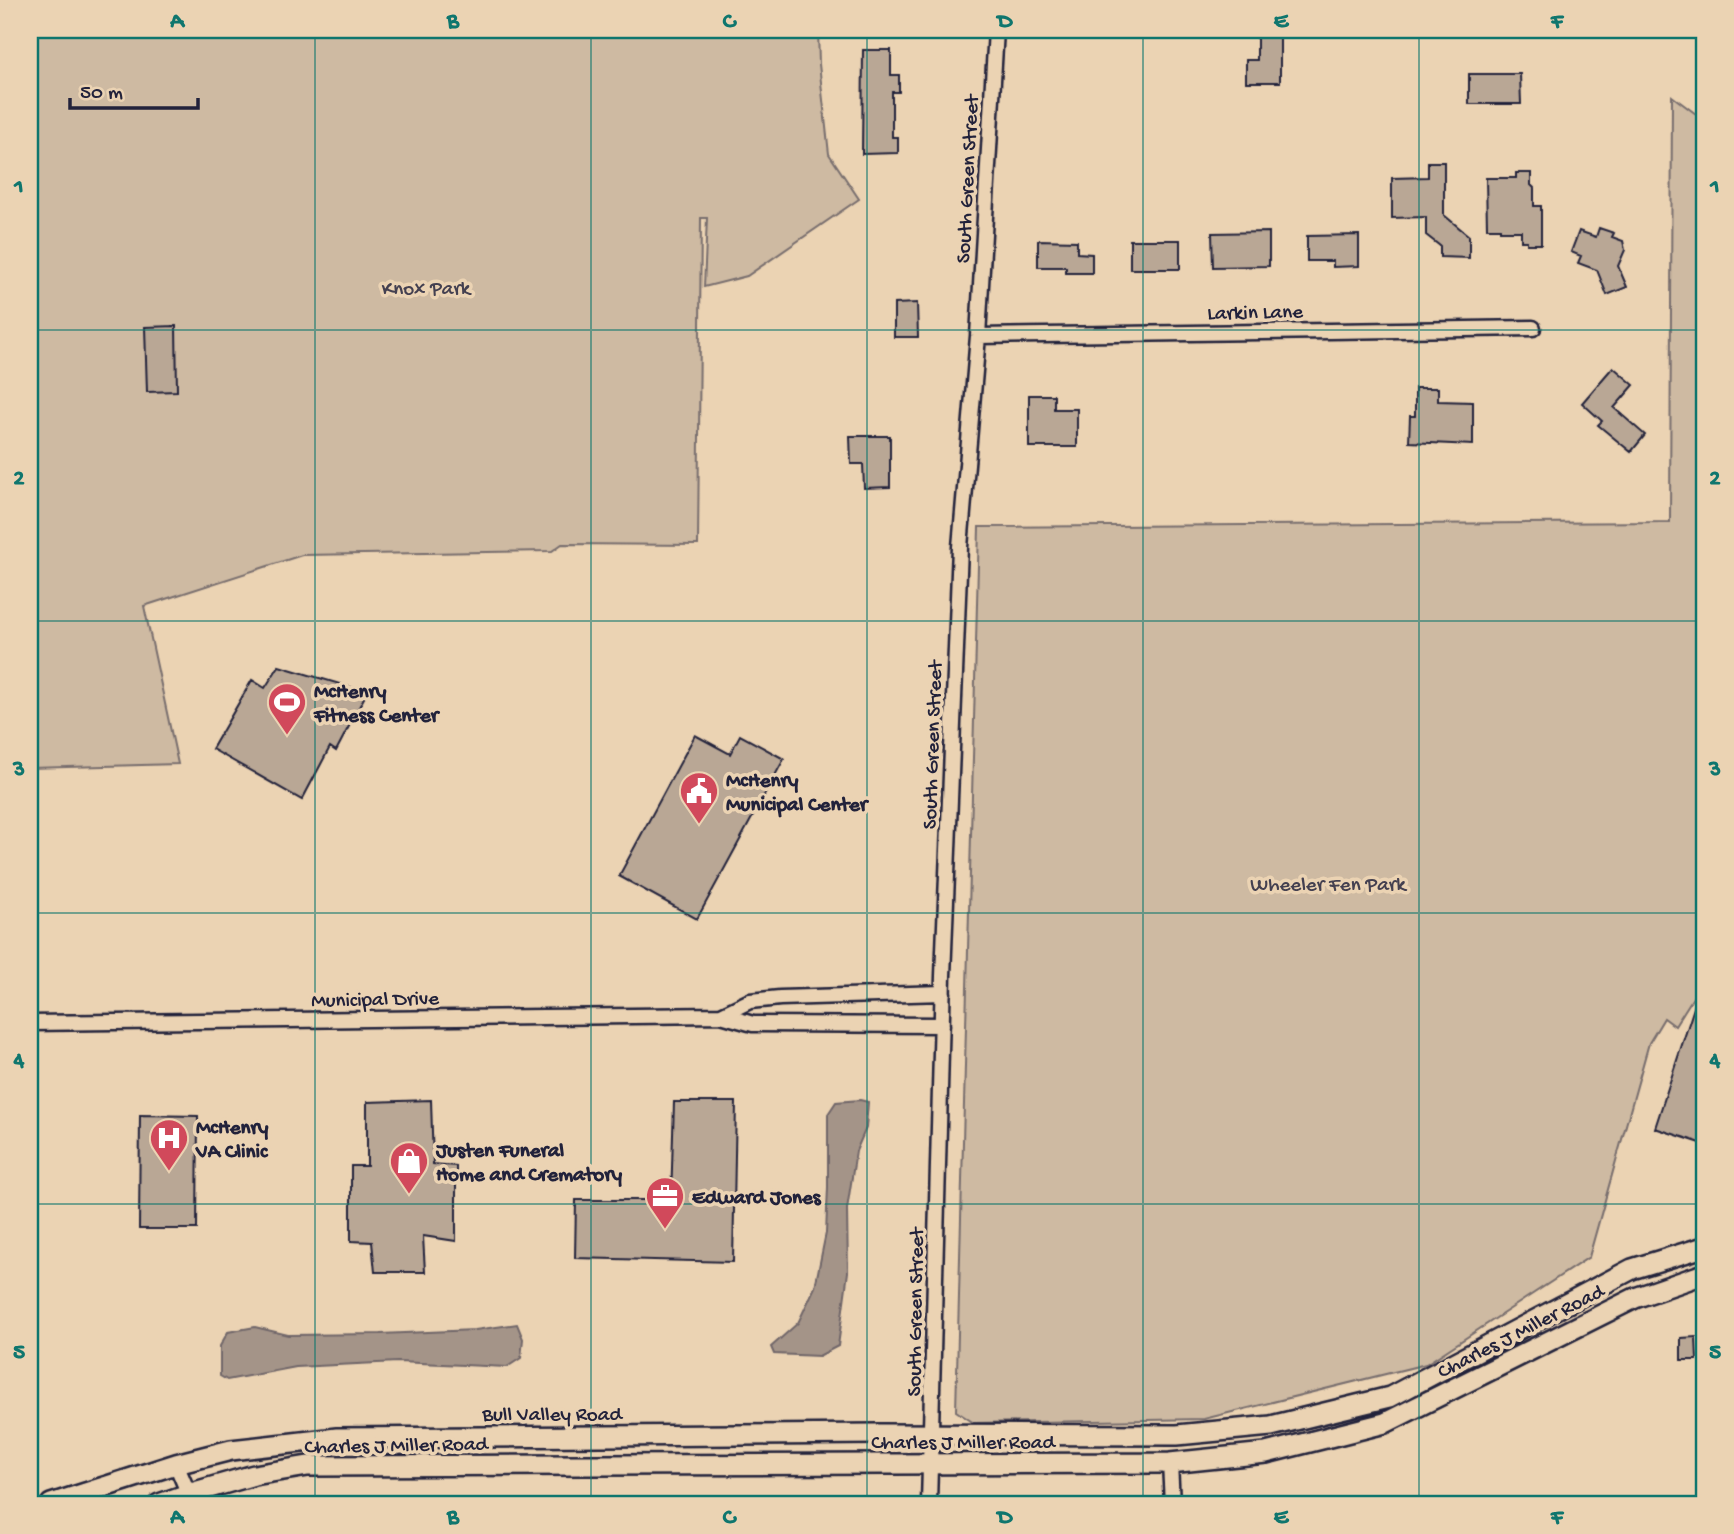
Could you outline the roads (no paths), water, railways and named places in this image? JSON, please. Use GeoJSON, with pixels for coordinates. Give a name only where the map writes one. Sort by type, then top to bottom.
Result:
{"type":"FeatureCollection","features":[{"type":"Feature","properties":{"kind":"street","name":"South Green Street"},"geometry":{"type":"LineString","coordinates":[[929,1504],[943,993],[960,547],[978,336],[996,30]]}},
{"type":"Feature","properties":{"kind":"street","name":"Larkin Lane"},"geometry":{"type":"LineString","coordinates":[[978,336],[1533,328]]}},
{"type":"Feature","properties":{"kind":"street","name":"Municipal Drive"},"geometry":{"type":"LineString","coordinates":[[721,1015],[750,1001],[780,998],[943,993]]}},
{"type":"Feature","properties":{"kind":"street","name":"Municipal Drive"},"geometry":{"type":"LineString","coordinates":[[30,1023],[721,1015],[753,1024],[942,1025]]}},
{"type":"Feature","properties":{"kind":"street","name":"Charles J Miller Road"},"geometry":{"type":"LineString","coordinates":[[931,1434],[1177,1435],[1271,1426],[1390,1397],[1632,1269],[1704,1247]]}},
{"type":"Feature","properties":{"kind":"street","name":"Charles J Miller Road"},"geometry":{"type":"LineString","coordinates":[[191,1499],[254,1475],[308,1466],[1170,1463],[1266,1453],[1385,1423],[1635,1298],[1704,1274]]}},
{"type":"Feature","properties":{"kind":"street","name":"Bull Valley Road"},"geometry":{"type":"LineString","coordinates":[[51,1504],[176,1464],[231,1450],[337,1438],[931,1434]]}},
{"type":"Feature","properties":{"kind":"street"},"geometry":{"type":"LineString","coordinates":[[1170,1463],[1171,1504]]}},
{"type":"Feature","properties":{"kind":"street"},"geometry":{"type":"LineString","coordinates":[[159,1504],[191,1499],[176,1464]]}},
{"type":"Feature","properties":{"kind":"place","name":"McHenry Fitness Center"},"geometry":{"type":"Point","coordinates":[287,736]}},
{"type":"Feature","properties":{"kind":"place","name":"McHenry Municipal Center"},"geometry":{"type":"Point","coordinates":[699,825]}},
{"type":"Feature","properties":{"kind":"place","name":"McHenry VA Clinic"},"geometry":{"type":"Point","coordinates":[169,1172]}},
{"type":"Feature","properties":{"kind":"place","name":"Justen Funeral Home and Crematory"},"geometry":{"type":"Point","coordinates":[409,1195]}},
{"type":"Feature","properties":{"kind":"place","name":"Edward Jones"},"geometry":{"type":"Point","coordinates":[665,1230]}},
{"type":"Feature","properties":{"kind":"park label","name":"Knox Park"},"geometry":{"type":"Point","coordinates":[426,287]}},
{"type":"Feature","properties":{"kind":"park label","name":"Wheeler Fen Park"},"geometry":{"type":"Point","coordinates":[1328,883]}}]}
